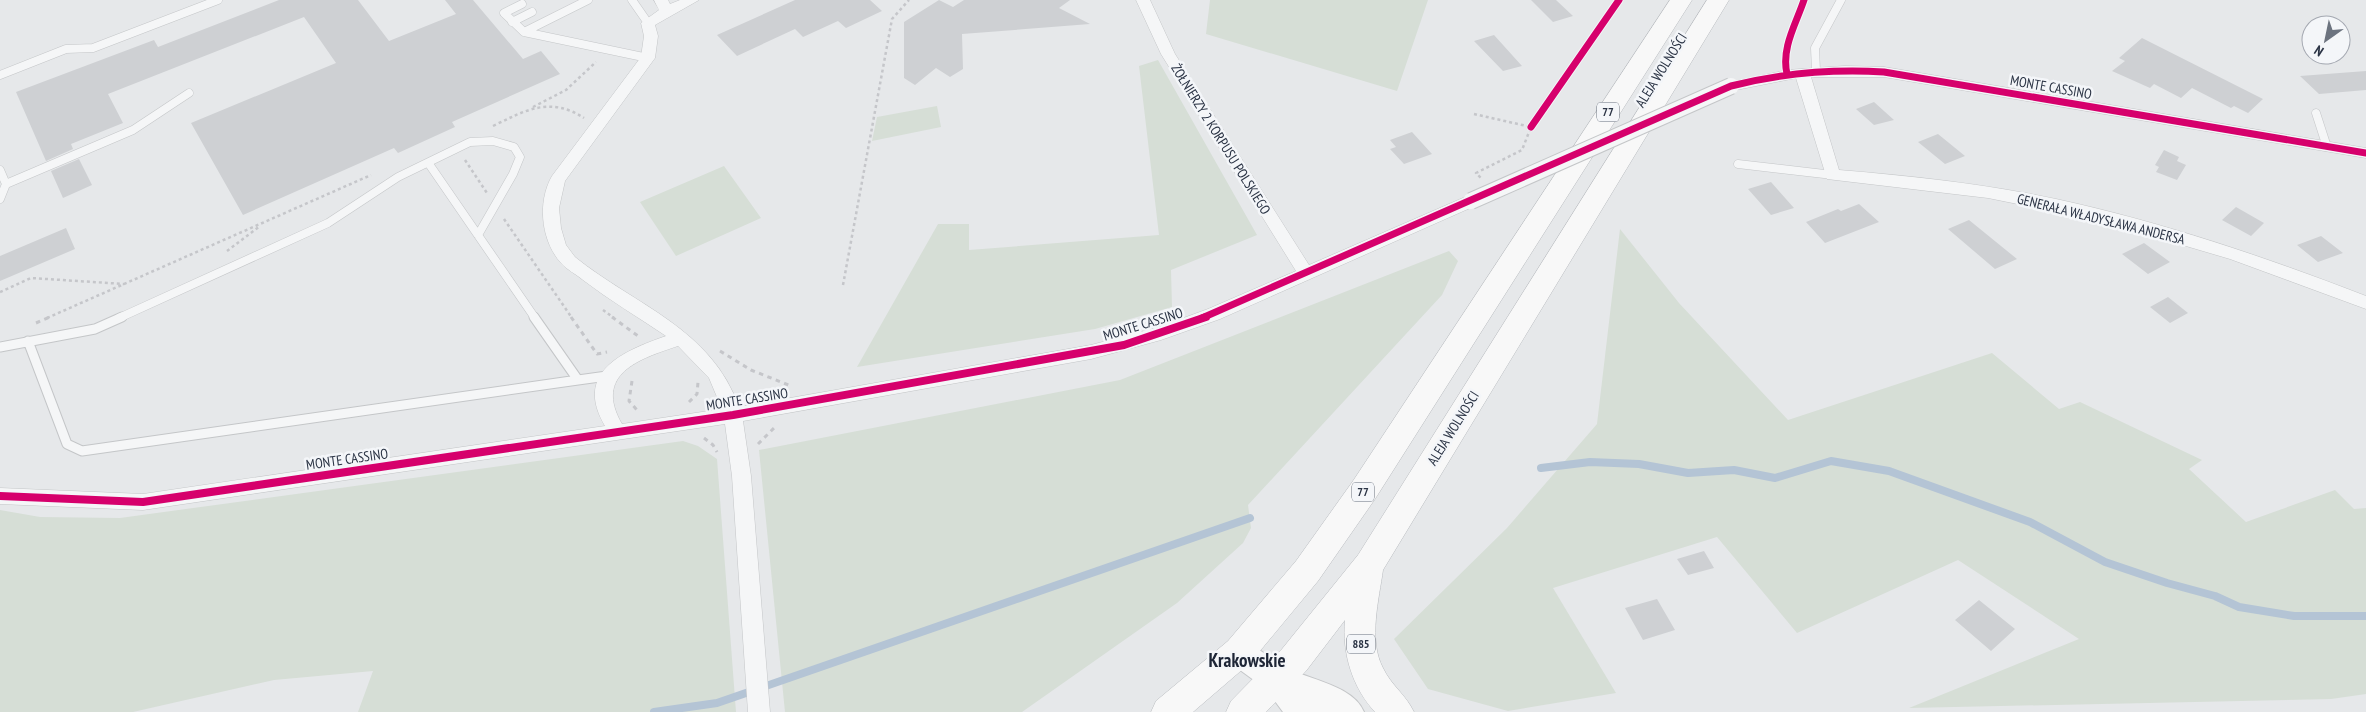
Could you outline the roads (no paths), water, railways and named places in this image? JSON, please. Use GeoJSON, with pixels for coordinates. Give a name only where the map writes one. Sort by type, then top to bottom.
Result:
{"type":"FeatureCollection","features":[{"type":"Feature","properties":{"kind":"highway","name":"ALEJA WOLNOŚCI"},"geometry":{"type":"LineString","coordinates":[[1238,652],[1307,571],[1364,490],[1681,0]]}},
{"type":"Feature","properties":{"kind":"highway","name":"ALEJA WOLNOŚCI"},"geometry":{"type":"LineString","coordinates":[[1243,712],[1278,679],[1369,565],[1718,0]]}},
{"type":"Feature","properties":{"kind":"highway","name":"885"},"geometry":{"type":"LineString","coordinates":[[1369,565],[1361,621],[1362,661],[1373,686],[1397,712]]}},
{"type":"Feature","properties":{"kind":"highway","name":"77"},"geometry":{"type":"LineString","coordinates":[[1168,712],[1238,652]]}},
{"type":"Feature","properties":{"kind":"main road"},"geometry":{"type":"LineString","coordinates":[[1238,652],[1278,679],[1308,689],[1349,712]]}},
{"type":"Feature","properties":{"kind":"main road"},"geometry":{"type":"LineString","coordinates":[[1278,679],[1285,692],[1303,712]]}},
{"type":"Feature","properties":{"kind":"street"},"geometry":{"type":"LineString","coordinates":[[648,58],[651,36],[648,23],[664,6],[692,0]]}},
{"type":"Feature","properties":{"kind":"street","name":"ŻOŁNIERZY 2 KORPUSU POLSKIEGO"},"geometry":{"type":"LineString","coordinates":[[1143,0],[1168,54],[1306,274]]}},
{"type":"Feature","properties":{"kind":"street","name":"MONTE CASSINO"},"geometry":{"type":"LineString","coordinates":[[648,58],[558,180],[552,194],[550,212],[554,232],[564,256],[611,293],[681,338],[716,374],[734,415]]}},
{"type":"Feature","properties":{"kind":"street","name":"MONTE CASSINO"},"geometry":{"type":"LineString","coordinates":[[0,496],[7,498],[143,502],[734,415],[1124,345],[1214,314],[1731,86],[1753,80],[1800,73],[1857,70],[1908,76],[2366,153]]}},
{"type":"Feature","properties":{"kind":"street"},"geometry":{"type":"LineString","coordinates":[[1800,73],[1806,81],[1833,175]]}},
{"type":"Feature","properties":{"kind":"street","name":"GENERAŁA WŁADYSŁAWA ANDERSA"},"geometry":{"type":"LineString","coordinates":[[1833,175],[1930,184],[2010,196],[2069,208],[2243,257],[2366,303]]}},
{"type":"Feature","properties":{"kind":"street"},"geometry":{"type":"LineString","coordinates":[[616,431],[604,404],[607,376],[628,357],[681,338]]}},
{"type":"Feature","properties":{"kind":"street"},"geometry":{"type":"LineString","coordinates":[[734,415],[759,712]]}},
{"type":"Feature","properties":{"kind":"lane"},"geometry":{"type":"LineString","coordinates":[[0,75],[66,49],[93,48],[218,0]]}},
{"type":"Feature","properties":{"kind":"lane"},"geometry":{"type":"LineString","coordinates":[[524,32],[588,0]]}},
{"type":"Feature","properties":{"kind":"lane"},"geometry":{"type":"LineString","coordinates":[[632,0],[648,23]]}},
{"type":"Feature","properties":{"kind":"lane"},"geometry":{"type":"LineString","coordinates":[[1816,71],[1815,48],[1841,0]]}},
{"type":"Feature","properties":{"kind":"lane"},"geometry":{"type":"LineString","coordinates":[[522,4],[504,13],[524,32],[648,58]]}},
{"type":"Feature","properties":{"kind":"lane"},"geometry":{"type":"LineString","coordinates":[[512,22],[532,12]]}},
{"type":"Feature","properties":{"kind":"lane"},"geometry":{"type":"LineString","coordinates":[[6,184],[133,130],[189,93]]}},
{"type":"Feature","properties":{"kind":"lane"},"geometry":{"type":"LineString","coordinates":[[2316,113],[2327,147]]}},
{"type":"Feature","properties":{"kind":"lane"},"geometry":{"type":"LineString","coordinates":[[0,347],[95,329],[328,223],[398,177],[429,164],[444,154],[470,142],[493,141],[514,147],[520,157],[478,235]]}},
{"type":"Feature","properties":{"kind":"lane"},"geometry":{"type":"LineString","coordinates":[[429,164],[578,380]]}},
{"type":"Feature","properties":{"kind":"lane","name":"GENERAŁA WŁADYSŁAWA ANDERSA"},"geometry":{"type":"LineString","coordinates":[[1738,164],[1833,175]]}},
{"type":"Feature","properties":{"kind":"lane"},"geometry":{"type":"LineString","coordinates":[[0,170],[6,184],[0,199]]}},
{"type":"Feature","properties":{"kind":"lane"},"geometry":{"type":"LineString","coordinates":[[28,341],[67,444],[82,451],[607,376]]}},
{"type":"Feature","properties":{"kind":"waterway"},"geometry":{"type":"LineString","coordinates":[[1541,468],[1590,462],[1639,464],[1688,473],[1734,470],[1775,478],[1831,461],[1889,471],[2030,522],[2105,562],[2167,583],[2215,596],[2239,607],[2294,616],[2366,616]]}},
{"type":"Feature","properties":{"kind":"waterway"},"geometry":{"type":"LineString","coordinates":[[654,712],[717,703],[1250,518]]}},
{"type":"Feature","properties":{"kind":"district","name":"Krakowskie"},"geometry":{"type":"Point","coordinates":[1247,660]}}]}
